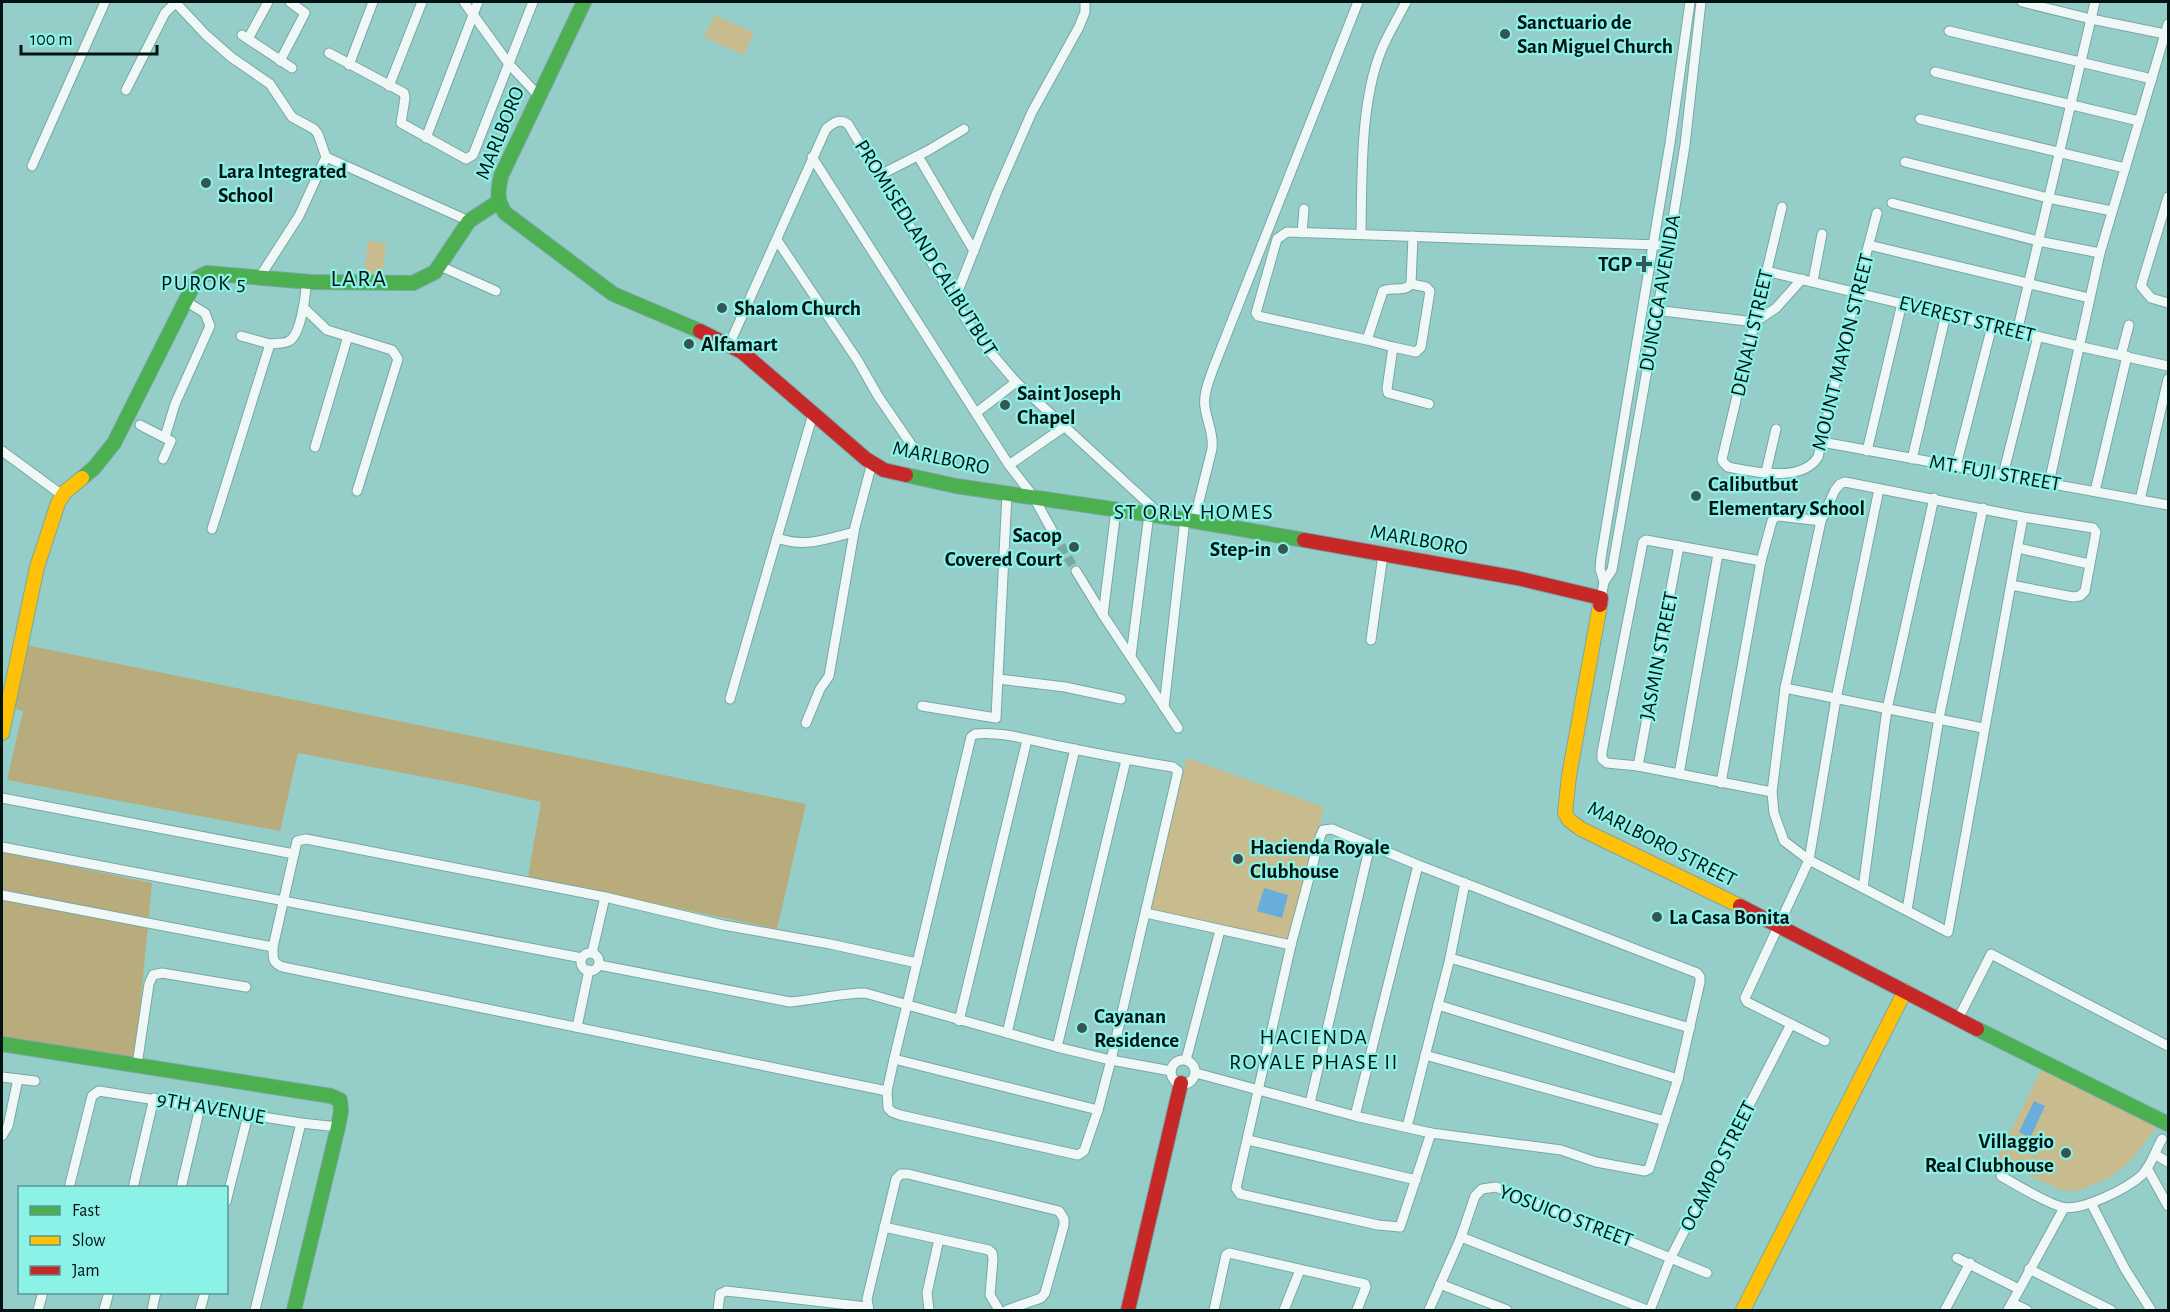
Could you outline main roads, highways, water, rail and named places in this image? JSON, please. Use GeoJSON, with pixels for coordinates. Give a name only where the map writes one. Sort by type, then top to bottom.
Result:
{"type":"FeatureCollection","features":[{"type":"Feature","properties":{"kind":"water"},"geometry":{"type":"Polygon","coordinates":[[[1264,888],[1288,895],[1282,918],[1257,911],[1264,888]]]}},
{"type":"Feature","properties":{"kind":"water"},"geometry":{"type":"Polygon","coordinates":[[[2034,1101],[2045,1106],[2030,1138],[2019,1132],[2034,1101]]]}},
{"type":"Feature","properties":{"kind":"tunnel"},"geometry":{"type":"LineString","coordinates":[[1054,534],[1076,571]]}},
{"type":"Feature","properties":{"kind":"place","name":"Sanctuario de San Miguel Church"},"geometry":{"type":"Point","coordinates":[1505,34]}},
{"type":"Feature","properties":{"kind":"place","name":"Lara Integrated School"},"geometry":{"type":"Point","coordinates":[206,183]}},
{"type":"Feature","properties":{"kind":"place","name":"TGP"},"geometry":{"type":"Point","coordinates":[1644,264]}},
{"type":"Feature","properties":{"kind":"place","name":"Shalom Church"},"geometry":{"type":"Point","coordinates":[722,308]}},
{"type":"Feature","properties":{"kind":"place","name":"Alfamart"},"geometry":{"type":"Point","coordinates":[689,344]}},
{"type":"Feature","properties":{"kind":"place","name":"Saint Joseph Chapel"},"geometry":{"type":"Point","coordinates":[1005,405]}},
{"type":"Feature","properties":{"kind":"place","name":"Calibutbut Elementary School"},"geometry":{"type":"Point","coordinates":[1696,496]}},
{"type":"Feature","properties":{"kind":"place","name":"Sacop Covered Court"},"geometry":{"type":"Point","coordinates":[1074,547]}},
{"type":"Feature","properties":{"kind":"place","name":"Step-in"},"geometry":{"type":"Point","coordinates":[1283,549]}},
{"type":"Feature","properties":{"kind":"place","name":"Hacienda Royale Clubhouse"},"geometry":{"type":"Point","coordinates":[1238,859]}},
{"type":"Feature","properties":{"kind":"place","name":"La Casa Bonita"},"geometry":{"type":"Point","coordinates":[1657,917]}},
{"type":"Feature","properties":{"kind":"place","name":"Cayanan Residence"},"geometry":{"type":"Point","coordinates":[1082,1028]}},
{"type":"Feature","properties":{"kind":"place","name":"Villaggio Real Clubhouse"},"geometry":{"type":"Point","coordinates":[2066,1153]}},
{"type":"Feature","properties":{"kind":"district","name":"LARA"},"geometry":{"type":"Point","coordinates":[359,279]}},
{"type":"Feature","properties":{"kind":"district","name":"PUROK 5"},"geometry":{"type":"Point","coordinates":[204,283]}},
{"type":"Feature","properties":{"kind":"district","name":"ST ORLY HOMES"},"geometry":{"type":"Point","coordinates":[1194,512]}},
{"type":"Feature","properties":{"kind":"district","name":"HACIENDA ROYALE PHASE II"},"geometry":{"type":"Point","coordinates":[1314,1050]}}]}
